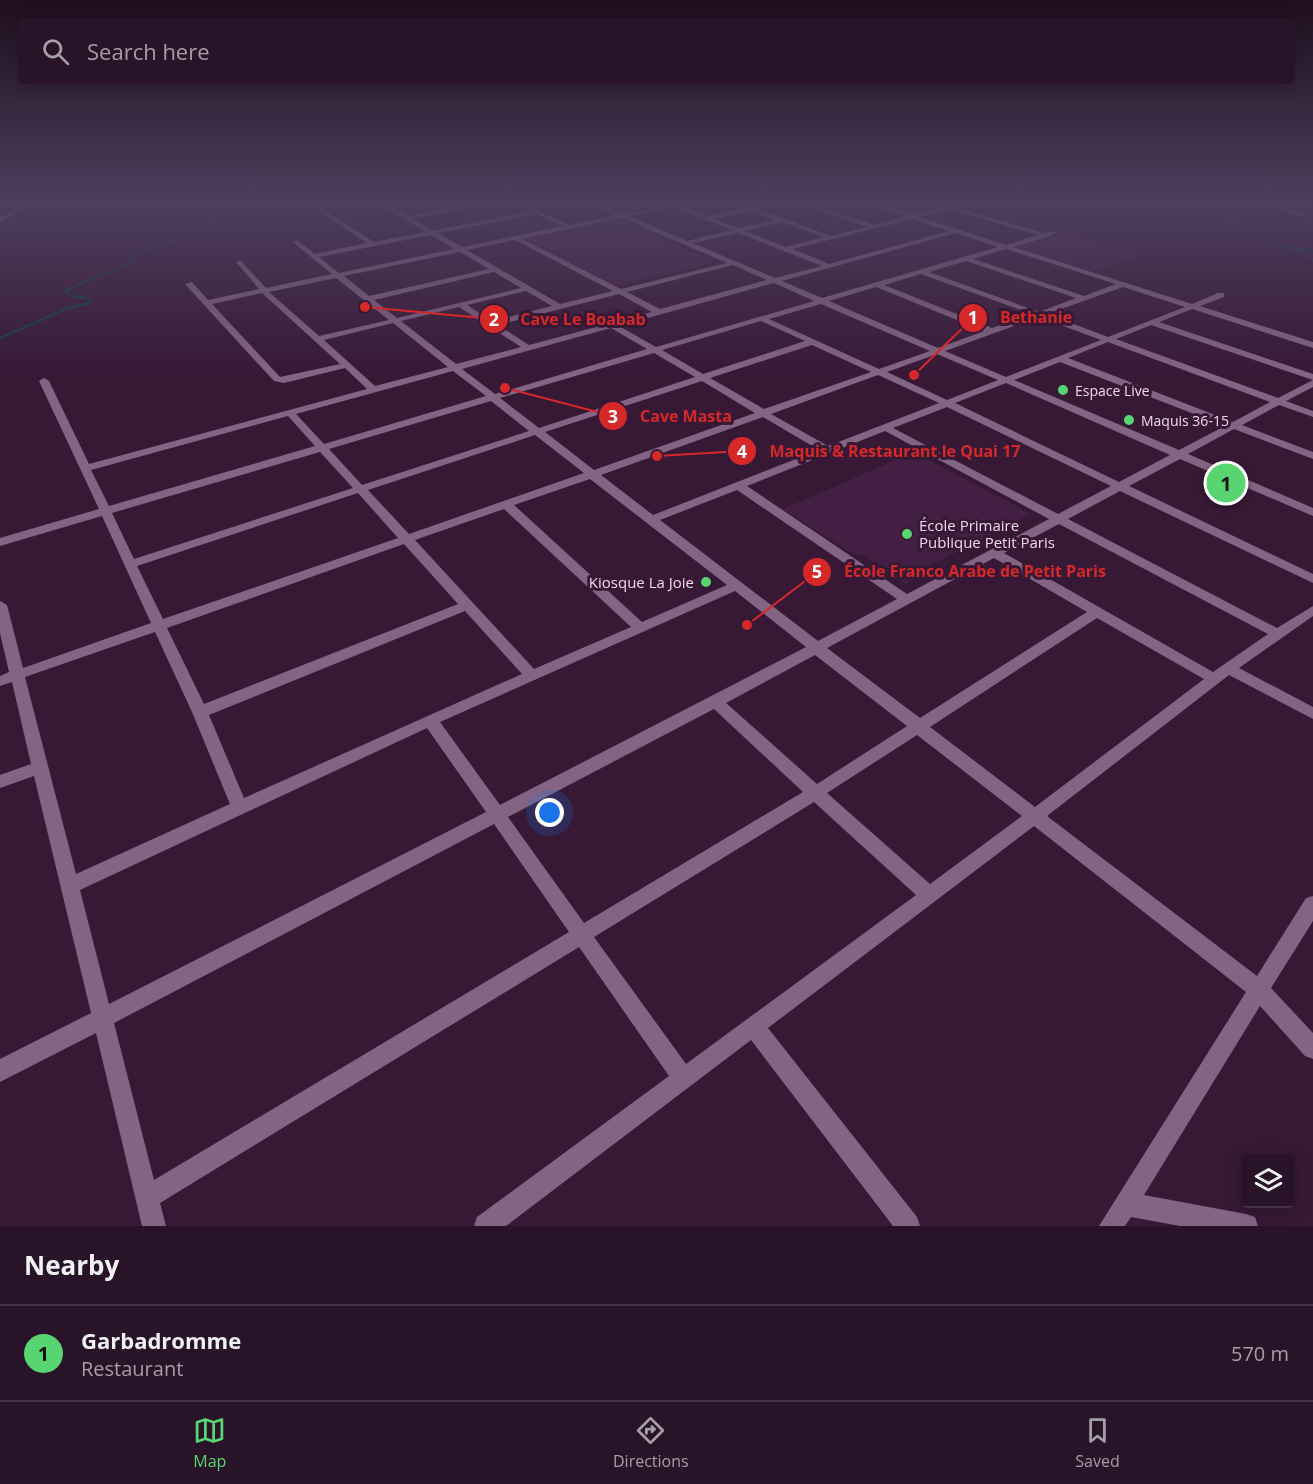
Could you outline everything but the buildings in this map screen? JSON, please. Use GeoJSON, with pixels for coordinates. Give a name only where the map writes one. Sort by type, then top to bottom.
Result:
{"type":"FeatureCollection","features":[{"type":"Feature","properties":{"kind":"street"},"geometry":{"type":"LineString","coordinates":[[316,258],[1259,990],[1313,1048]]}},
{"type":"Feature","properties":{"kind":"street"},"geometry":{"type":"LineString","coordinates":[[205,303],[419,258]]}},
{"type":"Feature","properties":{"kind":"street"},"geometry":{"type":"LineString","coordinates":[[473,258],[559,307]]}},
{"type":"Feature","properties":{"kind":"street"},"geometry":{"type":"LineString","coordinates":[[555,258],[658,312]]}},
{"type":"Feature","properties":{"kind":"street"},"geometry":{"type":"LineString","coordinates":[[723,258],[1313,512]]}},
{"type":"Feature","properties":{"kind":"street"},"geometry":{"type":"LineString","coordinates":[[809,258],[829,266]]}},
{"type":"Feature","properties":{"kind":"street"},"geometry":{"type":"LineString","coordinates":[[86,468],[857,258]]}},
{"type":"Feature","properties":{"kind":"street"},"geometry":{"type":"LineString","coordinates":[[1043,258],[1313,345]]}},
{"type":"Feature","properties":{"kind":"street"},"geometry":{"type":"LineString","coordinates":[[0,542],[967,259],[1086,299]]}},
{"type":"Feature","properties":{"kind":"street"},"geometry":{"type":"LineString","coordinates":[[240,262],[264,291],[374,390]]}},
{"type":"Feature","properties":{"kind":"street"},"geometry":{"type":"LineString","coordinates":[[491,324],[734,263]]}},
{"type":"Feature","properties":{"kind":"street"},"geometry":{"type":"LineString","coordinates":[[368,299],[494,270]]}},
{"type":"Feature","properties":{"kind":"street"},"geometry":{"type":"LineString","coordinates":[[923,272],[1313,414]]}},
{"type":"Feature","properties":{"kind":"street"},"geometry":{"type":"LineString","coordinates":[[189,284],[280,380],[347,365]]}},
{"type":"Feature","properties":{"kind":"street"},"geometry":{"type":"LineString","coordinates":[[8,679],[507,505],[1124,284]]}},
{"type":"Feature","properties":{"kind":"street"},"geometry":{"type":"LineString","coordinates":[[877,285],[994,332]]}},
{"type":"Feature","properties":{"kind":"street"},"geometry":{"type":"LineString","coordinates":[[318,339],[526,289]]}},
{"type":"Feature","properties":{"kind":"street"},"geometry":{"type":"LineString","coordinates":[[651,520],[1221,295]]}},
{"type":"Feature","properties":{"kind":"street"},"geometry":{"type":"LineString","coordinates":[[460,305],[528,348]]}},
{"type":"Feature","properties":{"kind":"street"},"geometry":{"type":"LineString","coordinates":[[763,319],[947,403],[1313,579]]}},
{"type":"Feature","properties":{"kind":"street"},"geometry":{"type":"LineString","coordinates":[[1152,323],[1313,377]]}},
{"type":"Feature","properties":{"kind":"street"},"geometry":{"type":"LineString","coordinates":[[612,325],[827,450]]}},
{"type":"Feature","properties":{"kind":"street"},"geometry":{"type":"LineString","coordinates":[[130,564],[812,342]]}},
{"type":"Feature","properties":{"kind":"street"},"geometry":{"type":"LineString","coordinates":[[1059,358],[1313,456]]}},
{"type":"Feature","properties":{"kind":"street"},"geometry":{"type":"LineString","coordinates":[[44,381],[200,712],[240,808]]}},
{"type":"Feature","properties":{"kind":"street"},"geometry":{"type":"LineString","coordinates":[[0,1071],[715,702],[1230,425],[1313,383]]}},
{"type":"Feature","properties":{"kind":"street"},"geometry":{"type":"LineString","coordinates":[[290,413],[532,675]]}},
{"type":"Feature","properties":{"kind":"street"},"geometry":{"type":"LineString","coordinates":[[884,427],[1278,634]]}},
{"type":"Feature","properties":{"kind":"street"},"geometry":{"type":"LineString","coordinates":[[739,486],[905,599]]}},
{"type":"Feature","properties":{"kind":"street"},"geometry":{"type":"LineString","coordinates":[[507,505],[640,628]]}},
{"type":"Feature","properties":{"kind":"street"},"geometry":{"type":"LineString","coordinates":[[994,553],[1097,612],[1222,674],[1313,714]]}},
{"type":"Feature","properties":{"kind":"street"},"geometry":{"type":"LineString","coordinates":[[69,885],[430,720],[736,586]]}},
{"type":"Feature","properties":{"kind":"street"},"geometry":{"type":"LineString","coordinates":[[200,712],[467,605]]}},
{"type":"Feature","properties":{"kind":"street"},"geometry":{"type":"LineString","coordinates":[[486,1226],[1222,674],[1313,610]]}},
{"type":"Feature","properties":{"kind":"street"},"geometry":{"type":"LineString","coordinates":[[147,1198],[815,793],[1097,612]]}},
{"type":"Feature","properties":{"kind":"street"},"geometry":{"type":"LineString","coordinates":[[1,618],[8,679],[40,767],[154,1226]]}},
{"type":"Feature","properties":{"kind":"street"},"geometry":{"type":"LineString","coordinates":[[715,702],[929,895]]}},
{"type":"Feature","properties":{"kind":"street"},"geometry":{"type":"LineString","coordinates":[[430,720],[682,1077]]}},
{"type":"Feature","properties":{"kind":"street"},"geometry":{"type":"LineString","coordinates":[[0,782],[40,767]]}},
{"type":"Feature","properties":{"kind":"street"},"geometry":{"type":"LineString","coordinates":[[1111,1226],[1312,906]]}},
{"type":"Feature","properties":{"kind":"street"},"geometry":{"type":"LineString","coordinates":[[754,1027],[908,1226]]}},
{"type":"Feature","properties":{"kind":"street"},"geometry":{"type":"LineString","coordinates":[[1126,1204],[1246,1226]]}},
{"type":"Feature","properties":{"kind":"shaded area"},"geometry":{"type":"Polygon","coordinates":[[[562,258],[706,258],[715,262],[616,286],[562,258]]]}},
{"type":"Feature","properties":{"kind":"shaded area"},"geometry":{"type":"Polygon","coordinates":[[[1051,258],[1135,258],[1095,272],[1051,258]]]}},
{"type":"Feature","properties":{"kind":"shaded area","name":"École Primaire Publique Petit Paris"},"geometry":{"type":"Polygon","coordinates":[[[914,452],[1031,514],[925,568],[930,571],[906,584],[861,554],[857,556],[783,509],[914,452]]]}},
{"type":"Feature","properties":{"kind":"waterway"},"geometry":{"type":"LineString","coordinates":[[67,290],[128,263],[132,258]]}},
{"type":"Feature","properties":{"kind":"waterway"},"geometry":{"type":"LineString","coordinates":[[0,338],[66,309],[89,303],[91,299],[73,296],[65,291],[70,289]]}},
{"type":"Feature","properties":{"kind":"place","name":"Cave Le Boabab"},"geometry":{"type":"Point","coordinates":[365,307]}},
{"type":"Feature","properties":{"kind":"place","name":"Bethanie"},"geometry":{"type":"Point","coordinates":[914,375]}},
{"type":"Feature","properties":{"kind":"place","name":"Cave Masta"},"geometry":{"type":"Point","coordinates":[505,388]}},
{"type":"Feature","properties":{"kind":"place","name":"Espace Live"},"geometry":{"type":"Point","coordinates":[1063,390]}},
{"type":"Feature","properties":{"kind":"place","name":"Maquis 36-15"},"geometry":{"type":"Point","coordinates":[1129,420]}},
{"type":"Feature","properties":{"kind":"place","name":"Maquis & Restaurant le Quai 17"},"geometry":{"type":"Point","coordinates":[657,456]}},
{"type":"Feature","properties":{"kind":"place","name":"Garbadromme"},"geometry":{"type":"Point","coordinates":[1226,483]}},
{"type":"Feature","properties":{"kind":"place","name":"École Primaire Publique Petit Paris"},"geometry":{"type":"Point","coordinates":[907,534]}},
{"type":"Feature","properties":{"kind":"place","name":"Kiosque La Joie"},"geometry":{"type":"Point","coordinates":[706,582]}},
{"type":"Feature","properties":{"kind":"place","name":"École Franco Arabe de Petit Paris"},"geometry":{"type":"Point","coordinates":[747,625]}}]}
